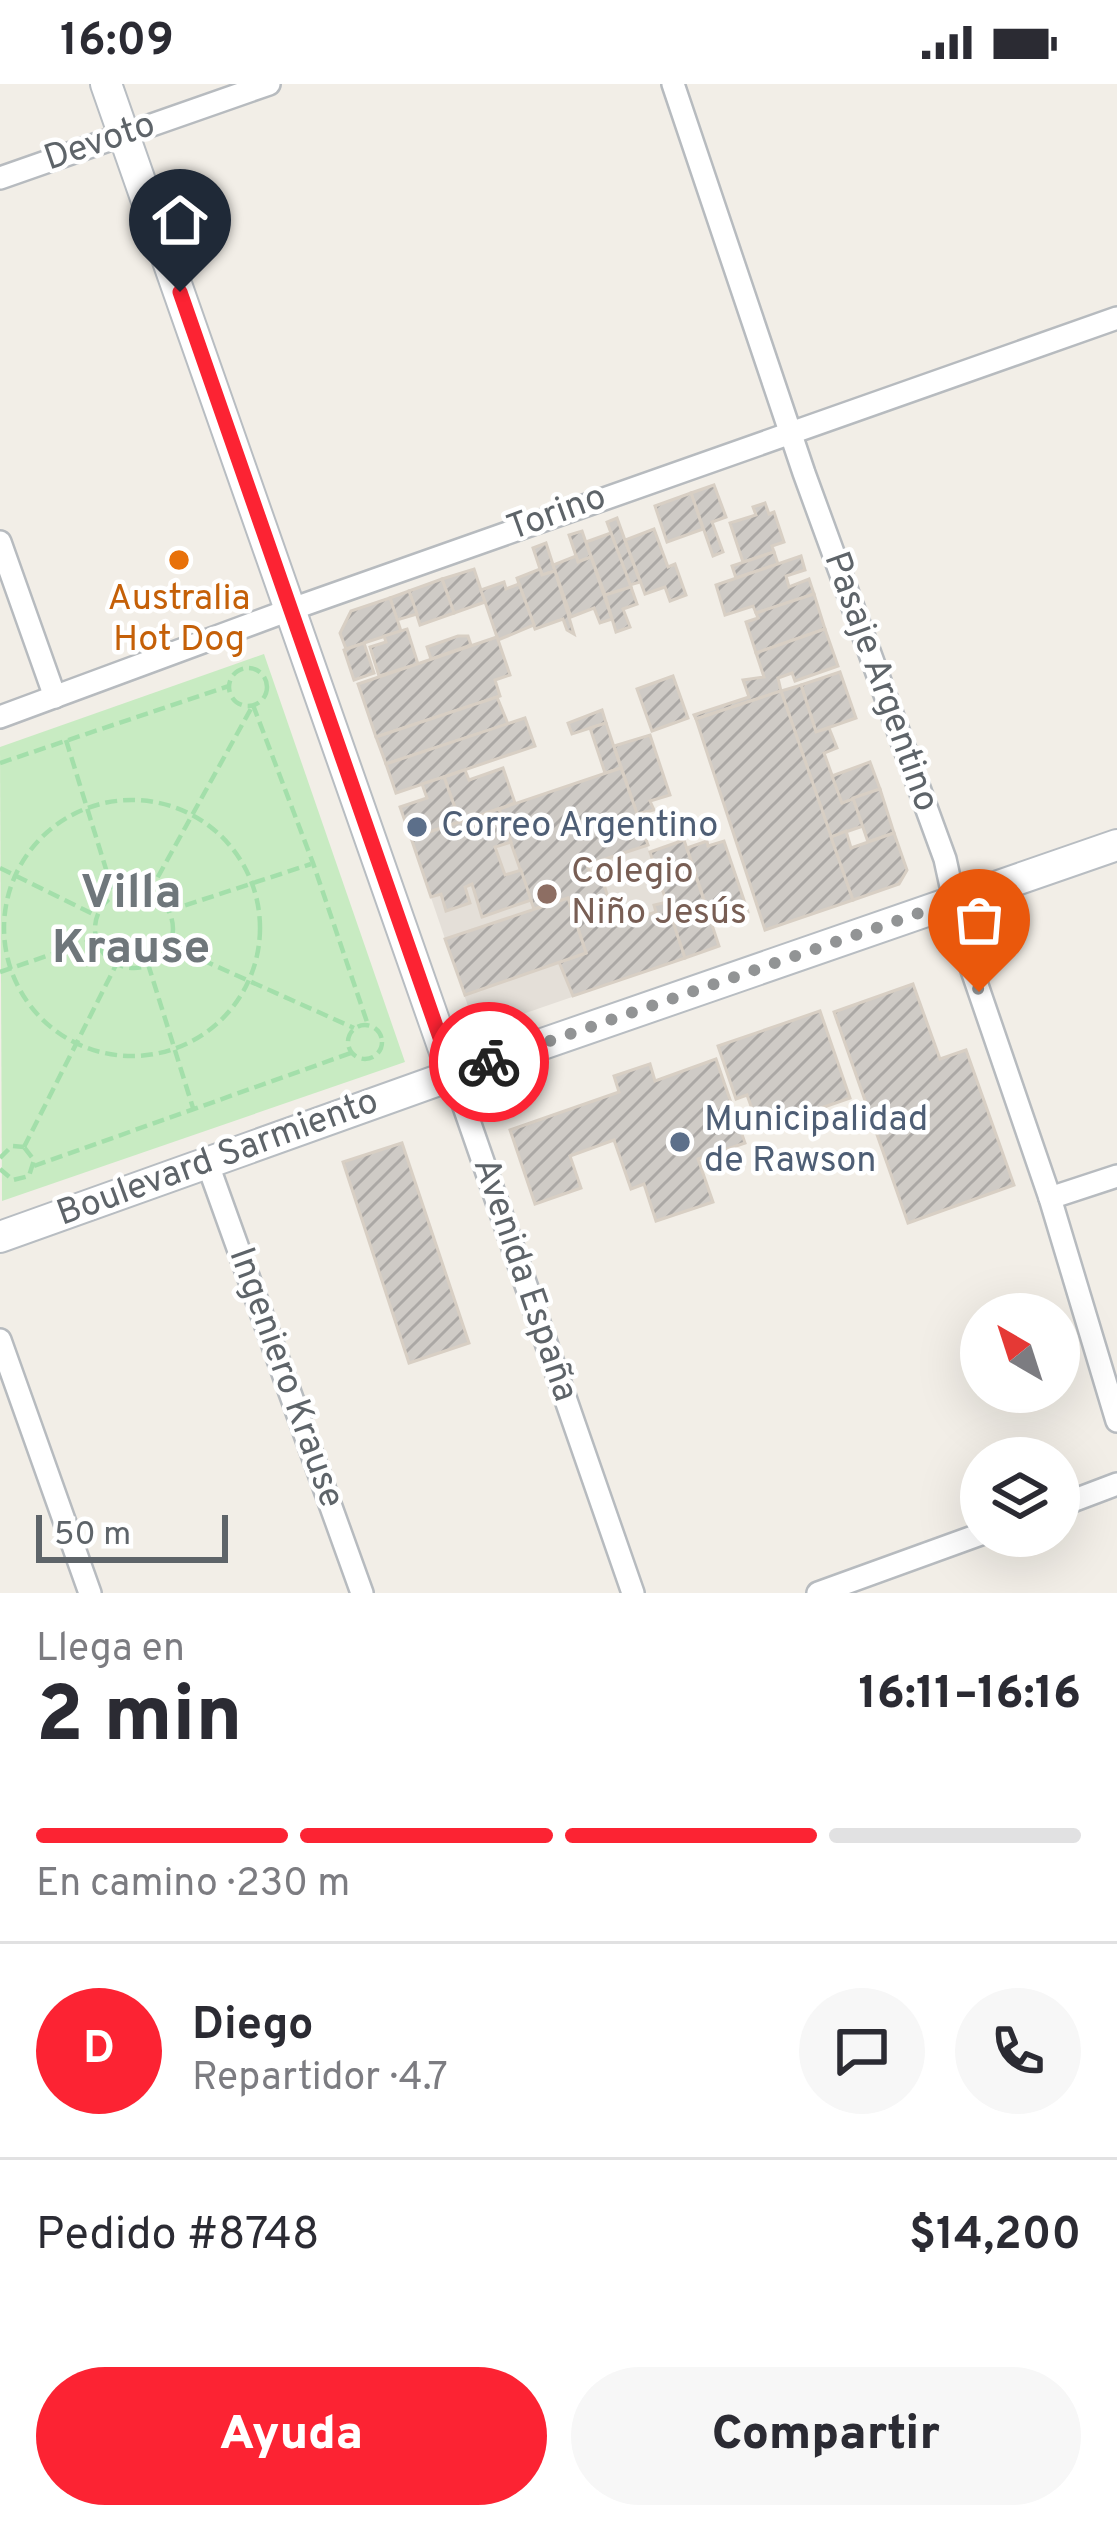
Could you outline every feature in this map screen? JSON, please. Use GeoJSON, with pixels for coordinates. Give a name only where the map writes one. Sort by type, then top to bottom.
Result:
{"type":"FeatureCollection","features":[{"type":"Feature","properties":{"kind":"street","name":"Avenida España"},"geometry":{"type":"LineString","coordinates":[[106,84],[633,1593]]}},
{"type":"Feature","properties":{"kind":"street","name":"Devoto"},"geometry":{"type":"LineString","coordinates":[[0,178],[269,84]]}},
{"type":"Feature","properties":{"kind":"street","name":"Pasaje Argentino"},"geometry":{"type":"LineString","coordinates":[[674,84],[790,432],[945,859],[965,950],[1050,1198],[1117,1421]]}},
{"type":"Feature","properties":{"kind":"street","name":"Torino"},"geometry":{"type":"LineString","coordinates":[[0,717],[292,608],[1117,318]]}},
{"type":"Feature","properties":{"kind":"street"},"geometry":{"type":"LineString","coordinates":[[0,542],[55,697]]}},
{"type":"Feature","properties":{"kind":"street","name":"Boulevard Sarmiento"},"geometry":{"type":"LineString","coordinates":[[0,1237],[1117,845]]}},
{"type":"Feature","properties":{"kind":"street","name":"Ingeniero Krause"},"geometry":{"type":"LineString","coordinates":[[207,1162],[362,1593]]}},
{"type":"Feature","properties":{"kind":"street"},"geometry":{"type":"LineString","coordinates":[[1050,1198],[1117,1176]]}},
{"type":"Feature","properties":{"kind":"street"},"geometry":{"type":"LineString","coordinates":[[0,1340],[90,1593]]}},
{"type":"Feature","properties":{"kind":"street"},"geometry":{"type":"LineString","coordinates":[[1080,1497],[1117,1484]]}},
{"type":"Feature","properties":{"kind":"street"},"geometry":{"type":"LineString","coordinates":[[818,1593],[960,1542]]}},
{"type":"Feature","properties":{"kind":"path"},"geometry":{"type":"LineString","coordinates":[[0,763],[229,686],[239,670],[257,670],[267,686],[263,698],[253,706],[149,893]]}},
{"type":"Feature","properties":{"kind":"path"},"geometry":{"type":"LineString","coordinates":[[229,686],[236,701],[253,706]]}},
{"type":"Feature","properties":{"kind":"path"},"geometry":{"type":"LineString","coordinates":[[34,1166],[351,1053],[366,1059],[380,1051],[381,1034],[368,1025],[253,706]]}},
{"type":"Feature","properties":{"kind":"path"},"geometry":{"type":"LineString","coordinates":[[66,739],[114,895]]}},
{"type":"Feature","properties":{"kind":"path"},"geometry":{"type":"LineString","coordinates":[[121,800],[158,802],[193,814],[220,833],[241,859],[252,883],[260,922],[258,955],[248,980],[227,1013],[202,1035],[174,1048],[140,1056],[107,1054],[75,1043],[45,1023],[22,994],[11,969],[4,923],[27,854],[53,827],[88,808],[121,800]]}},
{"type":"Feature","properties":{"kind":"path"},"geometry":{"type":"LineString","coordinates":[[168,911],[313,863]]}},
{"type":"Feature","properties":{"kind":"path"},"geometry":{"type":"LineString","coordinates":[[0,868],[97,916]]}},
{"type":"Feature","properties":{"kind":"path"},"geometry":{"type":"LineString","coordinates":[[126,890],[149,893],[168,911],[169,945],[148,964],[117,964],[107,958],[96,939],[97,916],[114,895],[126,890]]}},
{"type":"Feature","properties":{"kind":"path"},"geometry":{"type":"LineString","coordinates":[[0,972],[96,939]]}},
{"type":"Feature","properties":{"kind":"path"},"geometry":{"type":"LineString","coordinates":[[169,945],[354,1028],[368,1025]]}},
{"type":"Feature","properties":{"kind":"path"},"geometry":{"type":"LineString","coordinates":[[23,1147],[117,964]]}},
{"type":"Feature","properties":{"kind":"path"},"geometry":{"type":"LineString","coordinates":[[148,964],[193,1110]]}},
{"type":"Feature","properties":{"kind":"path"},"geometry":{"type":"LineString","coordinates":[[351,1053],[348,1037],[354,1028]]}},
{"type":"Feature","properties":{"kind":"path"},"geometry":{"type":"LineString","coordinates":[[0,1168],[7,1178],[18,1181],[29,1176],[34,1166],[32,1155],[23,1147],[12,1146],[1,1153]]}},
{"type":"Feature","properties":{"kind":"shaded area","name":"Colegio Niño Jesús"},"geometry":{"type":"Polygon","coordinates":[[[621,768],[685,958],[491,1025],[471,1015],[411,839],[621,768]]]}},
{"type":"Feature","properties":{"kind":"green space"},"geometry":{"type":"Polygon","coordinates":[[[264,654],[405,1062],[2,1201],[0,747],[264,654]]]}},
{"type":"Feature","properties":{"kind":"building"},"geometry":{"type":"Polygon","coordinates":[[[714,485],[726,517],[712,522],[723,552],[713,556],[691,493],[714,485]]]}},
{"type":"Feature","properties":{"kind":"building"},"geometry":{"type":"Polygon","coordinates":[[[691,493],[703,529],[667,542],[655,506],[691,493]]]}},
{"type":"Feature","properties":{"kind":"building"},"geometry":{"type":"Polygon","coordinates":[[[765,503],[769,514],[774,512],[784,542],[772,546],[774,552],[743,562],[730,523],[756,515],[753,507],[765,503]]]}},
{"type":"Feature","properties":{"kind":"building"},"geometry":{"type":"Polygon","coordinates":[[[617,518],[640,582],[630,585],[607,522],[617,518]]]}},
{"type":"Feature","properties":{"kind":"building"},"geometry":{"type":"Polygon","coordinates":[[[654,529],[668,567],[675,564],[686,595],[670,601],[665,587],[645,594],[625,540],[654,529]]]}},
{"type":"Feature","properties":{"kind":"building"},"geometry":{"type":"Polygon","coordinates":[[[582,531],[591,557],[578,562],[569,535],[582,531]]]}},
{"type":"Feature","properties":{"kind":"building"},"geometry":{"type":"Polygon","coordinates":[[[611,533],[631,587],[605,595],[586,542],[611,533]]]}},
{"type":"Feature","properties":{"kind":"building"},"geometry":{"type":"Polygon","coordinates":[[[546,543],[555,571],[542,575],[533,548],[546,543]]]}},
{"type":"Feature","properties":{"kind":"building"},"geometry":{"type":"Polygon","coordinates":[[[774,552],[778,564],[736,578],[732,566],[774,552]]]}},
{"type":"Feature","properties":{"kind":"building"},"geometry":{"type":"Polygon","coordinates":[[[576,556],[578,562],[591,557],[612,619],[600,623],[594,608],[571,617],[553,565],[576,556]]]}},
{"type":"Feature","properties":{"kind":"building"},"geometry":{"type":"Polygon","coordinates":[[[801,556],[805,570],[786,576],[789,587],[809,579],[814,594],[756,613],[753,606],[725,615],[716,585],[801,556]]]}},
{"type":"Feature","properties":{"kind":"building"},"geometry":{"type":"Polygon","coordinates":[[[474,569],[485,602],[454,613],[442,579],[474,569]]]}},
{"type":"Feature","properties":{"kind":"building"},"geometry":{"type":"Polygon","coordinates":[[[540,569],[542,575],[555,571],[574,634],[563,619],[535,629],[517,578],[540,569]]]}},
{"type":"Feature","properties":{"kind":"building"},"geometry":{"type":"Polygon","coordinates":[[[442,579],[454,613],[420,625],[409,591],[442,579]]]}},
{"type":"Feature","properties":{"kind":"building"},"geometry":{"type":"Polygon","coordinates":[[[504,582],[506,589],[519,584],[534,625],[498,640],[481,590],[504,582]]]}},
{"type":"Feature","properties":{"kind":"building"},"geometry":{"type":"Polygon","coordinates":[[[631,587],[637,604],[623,609],[630,627],[616,632],[605,595],[631,587]]]}},
{"type":"Feature","properties":{"kind":"building"},"geometry":{"type":"Polygon","coordinates":[[[409,591],[417,614],[397,620],[390,598],[409,591]]]}},
{"type":"Feature","properties":{"kind":"building"},"geometry":{"type":"Polygon","coordinates":[[[814,594],[825,629],[756,653],[746,622],[758,618],[756,613],[814,594]]]}},
{"type":"Feature","properties":{"kind":"building"},"geometry":{"type":"Polygon","coordinates":[[[390,598],[401,631],[346,649],[340,633],[351,611],[390,598]]]}},
{"type":"Feature","properties":{"kind":"building"},"geometry":{"type":"Polygon","coordinates":[[[407,629],[418,664],[379,676],[370,647],[386,642],[384,636],[407,629]]]}},
{"type":"Feature","properties":{"kind":"building"},"geometry":{"type":"Polygon","coordinates":[[[825,629],[838,666],[795,681],[792,673],[778,678],[781,691],[696,719],[694,715],[749,697],[743,680],[764,677],[756,653],[825,629]]]}},
{"type":"Feature","properties":{"kind":"building"},"geometry":{"type":"Polygon","coordinates":[[[468,636],[471,645],[431,659],[427,647],[468,636]]]}},
{"type":"Feature","properties":{"kind":"building"},"geometry":{"type":"Polygon","coordinates":[[[497,637],[510,675],[495,680],[500,696],[376,737],[358,684],[497,637]]]}},
{"type":"Feature","properties":{"kind":"building"},"geometry":{"type":"Polygon","coordinates":[[[364,643],[374,673],[354,680],[344,650],[364,643]]]}},
{"type":"Feature","properties":{"kind":"building"},"geometry":{"type":"Polygon","coordinates":[[[840,672],[856,718],[816,732],[801,685],[840,672]]]}},
{"type":"Feature","properties":{"kind":"building"},"geometry":{"type":"Polygon","coordinates":[[[673,676],[688,718],[652,731],[637,689],[673,676]]]}},
{"type":"Feature","properties":{"kind":"building"},"geometry":{"type":"Polygon","coordinates":[[[801,685],[816,732],[829,728],[837,748],[824,753],[842,803],[853,798],[863,826],[831,837],[781,691],[801,685]]]}},
{"type":"Feature","properties":{"kind":"building"},"geometry":{"type":"Polygon","coordinates":[[[781,691],[853,900],[765,930],[696,719],[781,691]]]}},
{"type":"Feature","properties":{"kind":"building"},"geometry":{"type":"Polygon","coordinates":[[[497,697],[508,724],[386,764],[376,737],[497,697]]]}},
{"type":"Feature","properties":{"kind":"building"},"geometry":{"type":"Polygon","coordinates":[[[602,710],[606,723],[572,734],[568,723],[602,710]]]}},
{"type":"Feature","properties":{"kind":"building"},"geometry":{"type":"Polygon","coordinates":[[[525,718],[535,746],[396,793],[386,764],[525,718]]]}},
{"type":"Feature","properties":{"kind":"building"},"geometry":{"type":"Polygon","coordinates":[[[606,723],[621,768],[605,773],[590,728],[606,723]]]}},
{"type":"Feature","properties":{"kind":"building"},"geometry":{"type":"Polygon","coordinates":[[[650,735],[670,795],[650,801],[654,810],[637,814],[614,746],[650,735]]]}},
{"type":"Feature","properties":{"kind":"building"},"geometry":{"type":"Polygon","coordinates":[[[870,762],[880,789],[842,803],[832,776],[870,762]]]}},
{"type":"Feature","properties":{"kind":"building"},"geometry":{"type":"Polygon","coordinates":[[[503,768],[515,803],[460,822],[444,777],[465,770],[469,780],[503,768]]]}},
{"type":"Feature","properties":{"kind":"building"},"geometry":{"type":"Polygon","coordinates":[[[621,768],[648,845],[587,865],[592,878],[601,874],[616,925],[656,912],[654,905],[667,902],[685,958],[573,996],[559,962],[586,953],[568,898],[534,909],[499,809],[621,768]]]}},
{"type":"Feature","properties":{"kind":"building"},"geometry":{"type":"Polygon","coordinates":[[[444,777],[460,822],[411,838],[400,807],[427,798],[422,784],[444,777]]]}},
{"type":"Feature","properties":{"kind":"building"},"geometry":{"type":"Polygon","coordinates":[[[880,789],[894,833],[868,842],[853,798],[880,789]]]}},
{"type":"Feature","properties":{"kind":"building"},"geometry":{"type":"Polygon","coordinates":[[[499,809],[511,842],[495,847],[505,875],[521,870],[531,900],[482,917],[472,884],[465,887],[470,903],[446,911],[441,894],[431,897],[411,838],[499,809]]]}},
{"type":"Feature","properties":{"kind":"building"},"geometry":{"type":"Polygon","coordinates":[[[846,831],[851,848],[894,833],[907,870],[899,884],[853,900],[831,837],[846,831]]]}},
{"type":"Feature","properties":{"kind":"building"},"geometry":{"type":"Polygon","coordinates":[[[684,840],[719,946],[685,958],[650,852],[684,840]]]}},
{"type":"Feature","properties":{"kind":"building"},"geometry":{"type":"Polygon","coordinates":[[[707,841],[708,846],[724,841],[748,912],[712,924],[687,848],[707,841]]]}},
{"type":"Feature","properties":{"kind":"building"},"geometry":{"type":"Polygon","coordinates":[[[568,898],[586,953],[465,995],[445,939],[568,898]]]}},
{"type":"Feature","properties":{"kind":"building"},"geometry":{"type":"Polygon","coordinates":[[[913,984],[940,1059],[966,1050],[1014,1185],[908,1223],[834,1012],[913,984]]]}},
{"type":"Feature","properties":{"kind":"building"},"geometry":{"type":"Polygon","coordinates":[[[820,1011],[850,1098],[775,1124],[770,1112],[755,1117],[747,1095],[736,1099],[718,1046],[820,1011]]]}},
{"type":"Feature","properties":{"kind":"building","name":"Municipalidad de Rawson"},"geometry":{"type":"Polygon","coordinates":[[[716,1059],[745,1143],[698,1159],[713,1202],[656,1221],[644,1184],[631,1189],[614,1140],[570,1156],[581,1188],[535,1204],[510,1130],[619,1092],[614,1076],[650,1064],[655,1081],[716,1059]]]}},
{"type":"Feature","properties":{"kind":"building"},"geometry":{"type":"Polygon","coordinates":[[[402,1143],[469,1343],[409,1363],[343,1162],[402,1143]]]}},
{"type":"Feature","properties":{"kind":"way so far"},"geometry":{"type":"LineString","coordinates":[[489,1062],[954,901],[979,992]]}},
{"type":"Feature","properties":{"kind":"place","name":"Australia Hot Dog"},"geometry":{"type":"Point","coordinates":[179,560]}},
{"type":"Feature","properties":{"kind":"place","name":"Correo Argentino"},"geometry":{"type":"Point","coordinates":[417,827]}},
{"type":"Feature","properties":{"kind":"place","name":"Colegio Niño Jesús"},"geometry":{"type":"Point","coordinates":[547,894]}},
{"type":"Feature","properties":{"kind":"place","name":"Municipalidad de Rawson"},"geometry":{"type":"Point","coordinates":[680,1142]}},
{"type":"Feature","properties":{"kind":"district","name":"Villa Krause"},"geometry":{"type":"Point","coordinates":[131,922]}},
{"type":"Feature","properties":{"kind":"route"},"geometry":{"type":"LineString","coordinates":[[180,292],[453,1075],[489,1062]]}}]}
